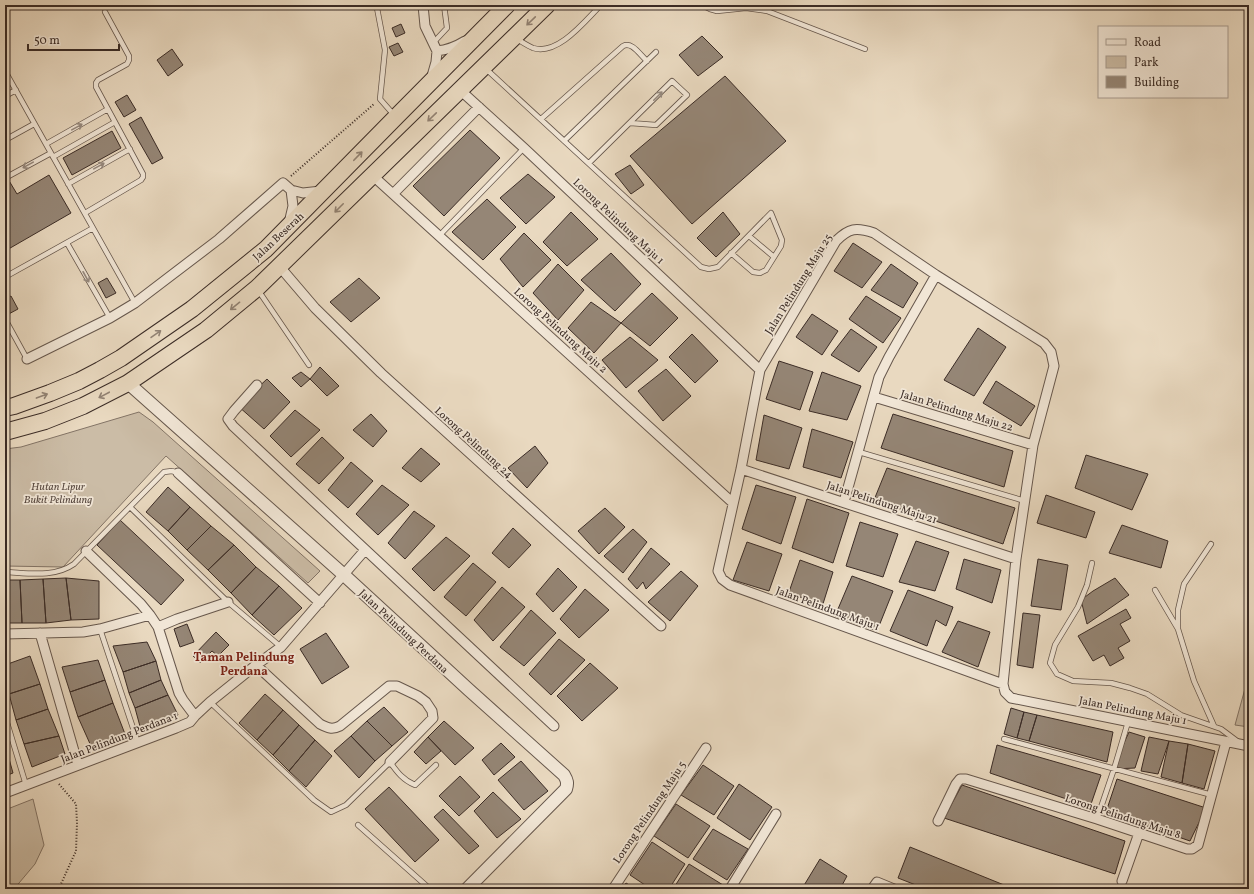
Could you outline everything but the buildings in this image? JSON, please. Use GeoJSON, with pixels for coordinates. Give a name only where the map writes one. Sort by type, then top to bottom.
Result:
{"type":"FeatureCollection","features":[{"type":"Feature","properties":{"kind":"highway","name":"Jalan Beserah"},"geometry":{"type":"LineString","coordinates":[[5,408],[14,406],[79,381],[100,370],[121,358],[192,309],[266,249],[287,229],[396,116],[507,5]]}},
{"type":"Feature","properties":{"kind":"highway"},"geometry":{"type":"LineString","coordinates":[[514,37],[547,5]]}},
{"type":"Feature","properties":{"kind":"highway","name":"Jalan Beserah"},"geometry":{"type":"LineString","coordinates":[[5,432],[45,421],[83,406],[128,383],[206,330],[280,267],[514,37]]}},
{"type":"Feature","properties":{"kind":"highway"},"geometry":{"type":"LineString","coordinates":[[464,49],[484,67]]}},
{"type":"Feature","properties":{"kind":"street"},"geometry":{"type":"LineString","coordinates":[[423,5],[425,26],[435,47],[435,69],[431,82]]}},
{"type":"Feature","properties":{"kind":"street"},"geometry":{"type":"LineString","coordinates":[[435,47],[444,51],[458,45],[484,29]]}},
{"type":"Feature","properties":{"kind":"street","name":"Lorong Pelindung Maju 1"},"geometry":{"type":"LineString","coordinates":[[460,90],[524,148],[760,370]]}},
{"type":"Feature","properties":{"kind":"street"},"geometry":{"type":"LineString","coordinates":[[393,194],[479,107]]}},
{"type":"Feature","properties":{"kind":"street","name":"Lorong Pelindung Maju 2"},"geometry":{"type":"LineString","coordinates":[[372,175],[733,503]]}},
{"type":"Feature","properties":{"kind":"street"},"geometry":{"type":"LineString","coordinates":[[27,359],[110,318],[135,303],[219,239],[283,184],[291,190],[309,193],[326,190]]}},
{"type":"Feature","properties":{"kind":"street"},"geometry":{"type":"LineString","coordinates":[[287,229],[292,206],[291,190]]}},
{"type":"Feature","properties":{"kind":"street","name":"Jalan Pelindung Maju 25"},"geometry":{"type":"LineString","coordinates":[[733,503],[760,370],[836,241],[850,230],[866,230],[874,233],[936,275],[1044,343],[1051,352],[1054,366],[1033,445]]}},
{"type":"Feature","properties":{"kind":"street","name":"Lorong Pelindung 24"},"geometry":{"type":"LineString","coordinates":[[280,267],[315,308],[381,373],[661,626]]}},
{"type":"Feature","properties":{"kind":"street"},"geometry":{"type":"LineString","coordinates":[[844,502],[879,377],[936,275]]}},
{"type":"Feature","properties":{"kind":"street","name":"Jalan Pelindung Perdana"},"geometry":{"type":"LineString","coordinates":[[128,383],[344,575],[567,779],[568,784],[566,789],[467,889]]}},
{"type":"Feature","properties":{"kind":"street"},"geometry":{"type":"LineString","coordinates":[[257,386],[228,419],[233,426],[554,726]]}},
{"type":"Feature","properties":{"kind":"street","name":"Jalan Pelindung Maju 22"},"geometry":{"type":"LineString","coordinates":[[874,397],[1033,445]]}},
{"type":"Feature","properties":{"kind":"street"},"geometry":{"type":"LineString","coordinates":[[1003,684],[1016,559],[1033,445]]}},
{"type":"Feature","properties":{"kind":"street","name":"Jalan Pelindung Maju 21"},"geometry":{"type":"LineString","coordinates":[[741,469],[1016,559]]}},
{"type":"Feature","properties":{"kind":"street"},"geometry":{"type":"LineString","coordinates":[[178,473],[320,603]]}},
{"type":"Feature","properties":{"kind":"street","name":"Jalan Pelindung Maju 1"},"geometry":{"type":"LineString","coordinates":[[733,503],[718,571],[722,579],[730,585],[1003,684],[1005,692],[1012,698],[1245,745]]}},
{"type":"Feature","properties":{"kind":"street","name":"Jalan Pelindung Perdana 1"},"geometry":{"type":"LineString","coordinates":[[5,793],[190,722],[210,702],[256,664],[281,647],[365,550]]}},
{"type":"Feature","properties":{"kind":"street"},"geometry":{"type":"LineString","coordinates":[[86,552],[140,604],[158,627],[179,693],[195,716]]}},
{"type":"Feature","properties":{"kind":"street"},"geometry":{"type":"LineString","coordinates":[[158,627],[228,602]]}},
{"type":"Feature","properties":{"kind":"street"},"geometry":{"type":"LineString","coordinates":[[5,634],[84,632],[150,615]]}},
{"type":"Feature","properties":{"kind":"street"},"geometry":{"type":"LineString","coordinates":[[40,633],[78,765]]}},
{"type":"Feature","properties":{"kind":"street"},"geometry":{"type":"LineString","coordinates":[[256,664],[320,724],[328,728],[334,729],[340,726],[390,686],[397,686],[418,696],[426,702],[432,711],[433,718],[390,762]]}},
{"type":"Feature","properties":{"kind":"street","name":"Lorong Pelindung Maju 8"},"geometry":{"type":"LineString","coordinates":[[938,822],[956,784],[960,779],[966,779],[1187,849],[1192,849],[1198,845],[1226,742]]}},
{"type":"Feature","properties":{"kind":"street","name":"Lorong Pelindung Maju 5"},"geometry":{"type":"LineString","coordinates":[[613,889],[706,748]]}},
{"type":"Feature","properties":{"kind":"street"},"geometry":{"type":"LineString","coordinates":[[730,889],[776,814]]}},
{"type":"Feature","properties":{"kind":"street"},"geometry":{"type":"LineString","coordinates":[[1122,881],[1139,833]]}},
{"type":"Feature","properties":{"kind":"street"},"geometry":{"type":"LineString","coordinates":[[875,886],[894,889]]}},
{"type":"Feature","properties":{"kind":"lane"},"geometry":{"type":"LineString","coordinates":[[435,47],[447,28],[444,5]]}},
{"type":"Feature","properties":{"kind":"lane"},"geometry":{"type":"LineString","coordinates":[[514,37],[533,48],[541,49],[551,47],[569,36],[595,7],[601,5]]}},
{"type":"Feature","properties":{"kind":"lane"},"geometry":{"type":"LineString","coordinates":[[702,5],[717,11],[746,8],[767,11],[865,49]]}},
{"type":"Feature","properties":{"kind":"lane"},"geometry":{"type":"LineString","coordinates":[[376,8],[385,50],[380,99],[396,116]]}},
{"type":"Feature","properties":{"kind":"lane"},"geometry":{"type":"LineString","coordinates":[[84,213],[141,180],[143,177],[143,174],[116,122],[96,87],[98,80],[127,64],[129,60],[129,56],[105,12]]}},
{"type":"Feature","properties":{"kind":"lane"},"geometry":{"type":"LineString","coordinates":[[540,119],[626,44],[631,45],[647,61]]}},
{"type":"Feature","properties":{"kind":"lane"},"geometry":{"type":"LineString","coordinates":[[564,141],[656,52]]}},
{"type":"Feature","properties":{"kind":"lane"},"geometry":{"type":"LineString","coordinates":[[484,67],[701,267],[709,269],[718,267],[771,213],[782,240],[781,246],[766,270],[760,273],[753,272],[731,254]]}},
{"type":"Feature","properties":{"kind":"lane"},"geometry":{"type":"LineString","coordinates":[[5,71],[135,303]]}},
{"type":"Feature","properties":{"kind":"lane"},"geometry":{"type":"LineString","coordinates":[[589,164],[630,123],[672,81],[687,95],[656,125],[630,123]]}},
{"type":"Feature","properties":{"kind":"lane"},"geometry":{"type":"LineString","coordinates":[[5,96],[16,90]]}},
{"type":"Feature","properties":{"kind":"lane"},"geometry":{"type":"LineString","coordinates":[[46,144],[108,109]]}},
{"type":"Feature","properties":{"kind":"lane"},"geometry":{"type":"LineString","coordinates":[[5,178],[116,122]]}},
{"type":"Feature","properties":{"kind":"lane"},"geometry":{"type":"LineString","coordinates":[[5,140],[34,124]]}},
{"type":"Feature","properties":{"kind":"lane"},"geometry":{"type":"LineString","coordinates":[[439,236],[524,148]]}},
{"type":"Feature","properties":{"kind":"lane"},"geometry":{"type":"LineString","coordinates":[[68,184],[130,149]]}},
{"type":"Feature","properties":{"kind":"lane"},"geometry":{"type":"LineString","coordinates":[[5,277],[93,228]]}},
{"type":"Feature","properties":{"kind":"lane"},"geometry":{"type":"LineString","coordinates":[[749,236],[774,257]]}},
{"type":"Feature","properties":{"kind":"lane"},"geometry":{"type":"LineString","coordinates":[[67,242],[110,318]]}},
{"type":"Feature","properties":{"kind":"lane"},"geometry":{"type":"LineString","coordinates":[[257,288],[309,365]]}},
{"type":"Feature","properties":{"kind":"lane"},"geometry":{"type":"LineString","coordinates":[[5,319],[27,359]]}},
{"type":"Feature","properties":{"kind":"lane"},"geometry":{"type":"LineString","coordinates":[[859,452],[1025,501]]}},
{"type":"Feature","properties":{"kind":"lane"},"geometry":{"type":"LineString","coordinates":[[5,572],[46,573],[59,572],[67,569],[86,552],[164,472],[172,471],[178,473]]}},
{"type":"Feature","properties":{"kind":"lane"},"geometry":{"type":"LineString","coordinates":[[130,507],[228,602],[281,647]]}},
{"type":"Feature","properties":{"kind":"lane"},"geometry":{"type":"LineString","coordinates":[[1178,629],[1178,610],[1184,584],[1211,544]]}},
{"type":"Feature","properties":{"kind":"lane"},"geometry":{"type":"LineString","coordinates":[[1092,563],[1087,585],[1078,607],[1055,645],[1050,663],[1057,674],[1072,681],[1111,683],[1147,694],[1181,715],[1227,732],[1245,745]]}},
{"type":"Feature","properties":{"kind":"lane"},"geometry":{"type":"LineString","coordinates":[[1154,590],[1178,629],[1194,681],[1214,726]]}},
{"type":"Feature","properties":{"kind":"lane"},"geometry":{"type":"LineString","coordinates":[[100,629],[138,743]]}},
{"type":"Feature","properties":{"kind":"lane"},"geometry":{"type":"LineString","coordinates":[[210,702],[314,800],[331,812],[346,805],[390,762],[399,774],[414,785],[436,764]]}},
{"type":"Feature","properties":{"kind":"lane"},"geometry":{"type":"LineString","coordinates":[[5,716],[26,785]]}},
{"type":"Feature","properties":{"kind":"lane"},"geometry":{"type":"LineString","coordinates":[[1097,820],[1128,722]]}},
{"type":"Feature","properties":{"kind":"lane"},"geometry":{"type":"LineString","coordinates":[[1004,738],[1212,796]]}},
{"type":"Feature","properties":{"kind":"lane"},"geometry":{"type":"LineString","coordinates":[[358,826],[430,889]]}},
{"type":"Feature","properties":{"kind":"path"},"geometry":{"type":"LineString","coordinates":[[283,184],[380,99]]}},
{"type":"Feature","properties":{"kind":"path"},"geometry":{"type":"LineString","coordinates":[[52,776],[76,804],[76,851],[60,889]]}},
{"type":"Feature","properties":{"kind":"green space","name":"Hutan Lipur Bukit Pelindung"},"geometry":{"type":"Polygon","coordinates":[[[139,412],[153,422],[320,571],[308,583],[166,456],[63,567],[5,566],[5,449],[21,447],[139,412]]]}},
{"type":"Feature","properties":{"kind":"green space"},"geometry":{"type":"Polygon","coordinates":[[[1249,674],[1249,727],[1235,725],[1249,674]]]}},
{"type":"Feature","properties":{"kind":"green space"},"geometry":{"type":"Polygon","coordinates":[[[33,799],[44,845],[35,864],[14,889],[5,889],[5,810],[33,799]]]}},
{"type":"Feature","properties":{"kind":"district","name":"Taman Pelindung Perdana"},"geometry":{"type":"Point","coordinates":[244,664]}}]}
